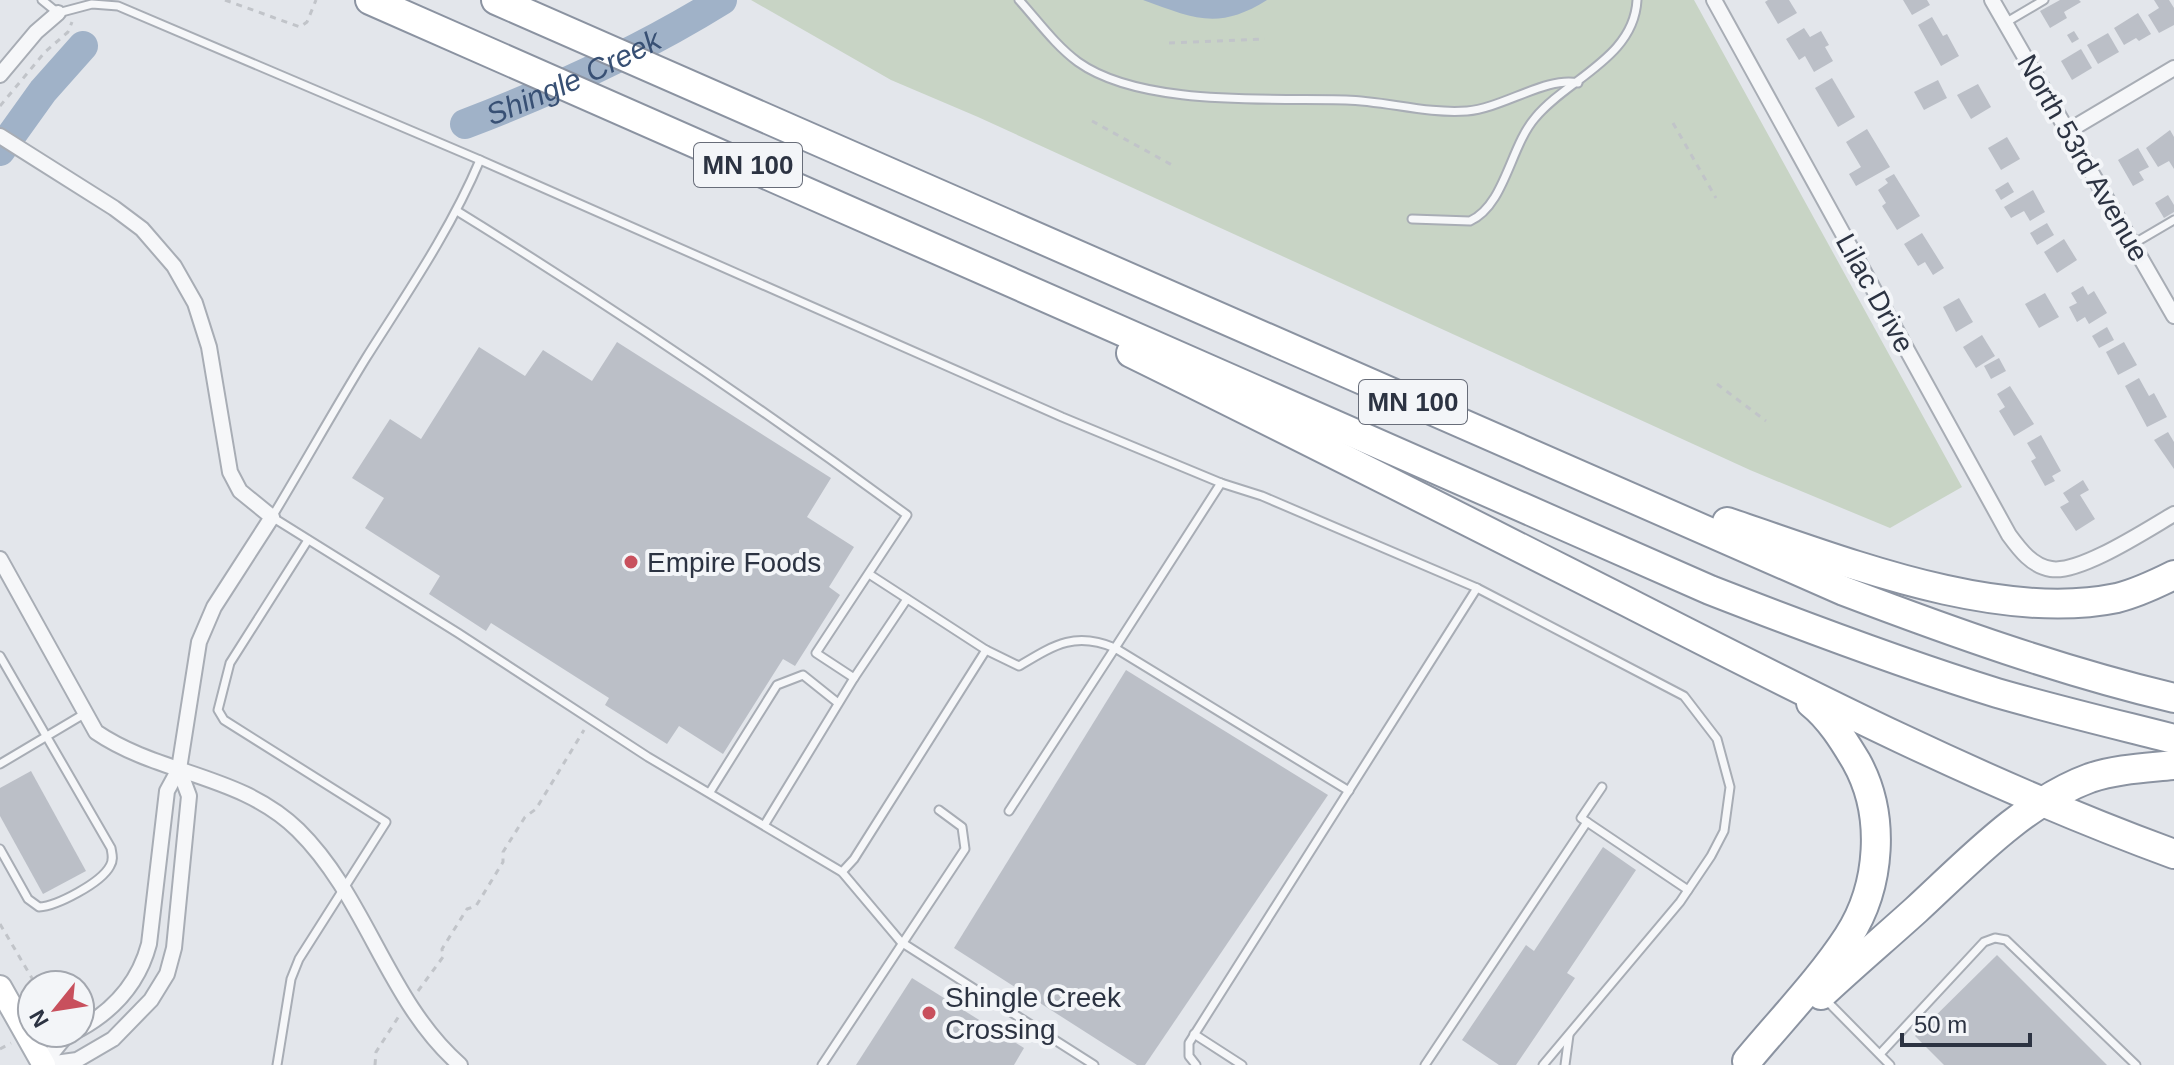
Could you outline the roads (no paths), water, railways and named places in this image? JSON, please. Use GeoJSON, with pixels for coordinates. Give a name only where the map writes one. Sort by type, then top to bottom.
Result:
{"type":"FeatureCollection","features":[{"type":"Feature","properties":{"kind":"highway","name":"MN 100"},"geometry":{"type":"LineString","coordinates":[[370,0],[1710,590],[1925,670],[2065,712],[2174,739]]}},
{"type":"Feature","properties":{"kind":"highway","name":"MN 100"},"geometry":{"type":"LineString","coordinates":[[496,0],[1844,591],[2069,670],[2174,698]]}},
{"type":"Feature","properties":{"kind":"highway"},"geometry":{"type":"LineString","coordinates":[[885,225],[1110,343],[1846,713],[2044,803],[2174,854]]}},
{"type":"Feature","properties":{"kind":"highway"},"geometry":{"type":"LineString","coordinates":[[1556,464],[1877,573],[1971,594],[2048,602],[2105,600],[2141,591],[2174,575]]}},
{"type":"Feature","properties":{"kind":"highway"},"geometry":{"type":"LineString","coordinates":[[1747,1061],[1849,936],[1864,901],[1874,865],[1875,812],[1862,772],[1827,718],[1786,683]]}},
{"type":"Feature","properties":{"kind":"highway"},"geometry":{"type":"LineString","coordinates":[[1821,995],[2021,816],[2067,788],[2091,778],[2174,765]]}},
{"type":"Feature","properties":{"kind":"main road"},"geometry":{"type":"LineString","coordinates":[[0,987],[43,1065]]}},
{"type":"Feature","properties":{"kind":"street","name":"Lilac Drive"},"geometry":{"type":"LineString","coordinates":[[1714,0],[2009,535],[2025,557],[2052,570],[2091,562],[2174,514]]}},
{"type":"Feature","properties":{"kind":"street","name":"North 53rd Avenue"},"geometry":{"type":"LineString","coordinates":[[1992,0],[2174,316]]}},
{"type":"Feature","properties":{"kind":"street"},"geometry":{"type":"LineString","coordinates":[[0,75],[36,32],[58,13]]}},
{"type":"Feature","properties":{"kind":"street"},"geometry":{"type":"LineString","coordinates":[[2068,131],[2174,68]]}},
{"type":"Feature","properties":{"kind":"street"},"geometry":{"type":"LineString","coordinates":[[0,136],[133,222],[174,266],[195,303],[209,347],[230,472],[240,491],[272,517],[214,607],[199,642],[179,769],[167,791],[145,961],[125,994],[96,1017]]}},
{"type":"Feature","properties":{"kind":"street"},"geometry":{"type":"LineString","coordinates":[[0,559],[96,732],[120,749],[264,802],[296,829],[327,862],[343,886],[407,1002],[437,1045],[460,1065]]}},
{"type":"Feature","properties":{"kind":"street"},"geometry":{"type":"LineString","coordinates":[[43,1065],[77,1060],[113,1039],[151,1000],[167,974],[174,948],[189,796],[179,769]]}},
{"type":"Feature","properties":{"kind":"street"},"geometry":{"type":"LineString","coordinates":[[43,1065],[56,1049]]}},
{"type":"Feature","properties":{"kind":"lane"},"geometry":{"type":"LineString","coordinates":[[42,0],[58,13],[92,4],[118,6],[480,160],[1062,417],[1221,483],[1262,496],[1477,588],[1684,696],[1717,739],[1730,787],[1724,831],[1688,890],[1543,1065]]}},
{"type":"Feature","properties":{"kind":"lane"},"geometry":{"type":"LineString","coordinates":[[1019,0],[1057,43],[1087,68],[1138,86],[1193,96],[1238,100],[1350,100],[1467,111],[1498,106],[1552,84],[1578,83]]}},
{"type":"Feature","properties":{"kind":"lane"},"geometry":{"type":"LineString","coordinates":[[1412,219],[1470,221],[1478,217],[1495,196],[1525,129],[1541,110],[1597,68],[1633,25],[1637,0]]}},
{"type":"Feature","properties":{"kind":"lane"},"geometry":{"type":"LineString","coordinates":[[2005,23],[2044,0]]}},
{"type":"Feature","properties":{"kind":"lane"},"geometry":{"type":"LineString","coordinates":[[480,160],[457,211],[272,517],[648,757],[842,872],[901,942],[1094,1065]]}},
{"type":"Feature","properties":{"kind":"lane"},"geometry":{"type":"LineString","coordinates":[[457,211],[685,359],[907,515],[816,653],[854,678]]}},
{"type":"Feature","properties":{"kind":"lane"},"geometry":{"type":"LineString","coordinates":[[2133,244],[2174,220]]}},
{"type":"Feature","properties":{"kind":"lane"},"geometry":{"type":"LineString","coordinates":[[1009,811],[1221,483]]}},
{"type":"Feature","properties":{"kind":"lane"},"geometry":{"type":"LineString","coordinates":[[277,1065],[291,979],[299,959],[386,822],[224,720],[218,710],[230,663],[308,540]]}},
{"type":"Feature","properties":{"kind":"lane"},"geometry":{"type":"LineString","coordinates":[[869,574],[986,650],[1019,666],[1057,643],[1075,639],[1097,640],[1115,648],[1349,791]]}},
{"type":"Feature","properties":{"kind":"lane"},"geometry":{"type":"LineString","coordinates":[[1196,1065],[1189,1056],[1189,1043],[1194,1034],[1477,588]]}},
{"type":"Feature","properties":{"kind":"lane"},"geometry":{"type":"LineString","coordinates":[[765,824],[838,703],[907,599]]}},
{"type":"Feature","properties":{"kind":"lane"},"geometry":{"type":"LineString","coordinates":[[842,872],[854,859],[986,650]]}},
{"type":"Feature","properties":{"kind":"lane"},"geometry":{"type":"LineString","coordinates":[[0,656],[111,848],[113,857],[111,866],[99,880],[49,907],[39,907],[28,899],[0,849]]}},
{"type":"Feature","properties":{"kind":"lane"},"geometry":{"type":"LineString","coordinates":[[710,792],[777,685],[803,675],[838,703]]}},
{"type":"Feature","properties":{"kind":"lane"},"geometry":{"type":"LineString","coordinates":[[0,764],[84,714]]}},
{"type":"Feature","properties":{"kind":"lane"},"geometry":{"type":"LineString","coordinates":[[1602,787],[1581,818],[1688,890]]}},
{"type":"Feature","properties":{"kind":"lane"},"geometry":{"type":"LineString","coordinates":[[822,1065],[965,849],[962,827],[939,810]]}},
{"type":"Feature","properties":{"kind":"lane"},"geometry":{"type":"LineString","coordinates":[[1425,1065],[1587,822]]}},
{"type":"Feature","properties":{"kind":"lane"},"geometry":{"type":"LineString","coordinates":[[1880,1054],[1984,942],[1995,938],[2006,940],[2136,1065]]}},
{"type":"Feature","properties":{"kind":"lane"},"geometry":{"type":"LineString","coordinates":[[1821,995],[1890,1065]]}},
{"type":"Feature","properties":{"kind":"lane"},"geometry":{"type":"LineString","coordinates":[[1194,1034],[1242,1065]]}},
{"type":"Feature","properties":{"kind":"lane"},"geometry":{"type":"LineString","coordinates":[[1565,1065],[1569,1034]]}},
{"type":"Feature","properties":{"kind":"water"},"geometry":{"type":"Polygon","coordinates":[[[1143,0],[1267,0],[1234,16],[1205,18],[1143,0]]]}},
{"type":"Feature","properties":{"kind":"waterway","name":"Shingle Creek"},"geometry":{"type":"LineString","coordinates":[[465,124],[596,68],[722,0]]}},
{"type":"Feature","properties":{"kind":"waterway","name":"Shingle Creek"},"geometry":{"type":"LineString","coordinates":[[0,151],[43,91],[83,46]]}},
{"type":"Feature","properties":{"kind":"place","name":"Empire Foods"},"geometry":{"type":"Point","coordinates":[631,562]}},
{"type":"Feature","properties":{"kind":"place","name":"Shingle Creek Crossing"},"geometry":{"type":"Point","coordinates":[929,1013]}}]}
